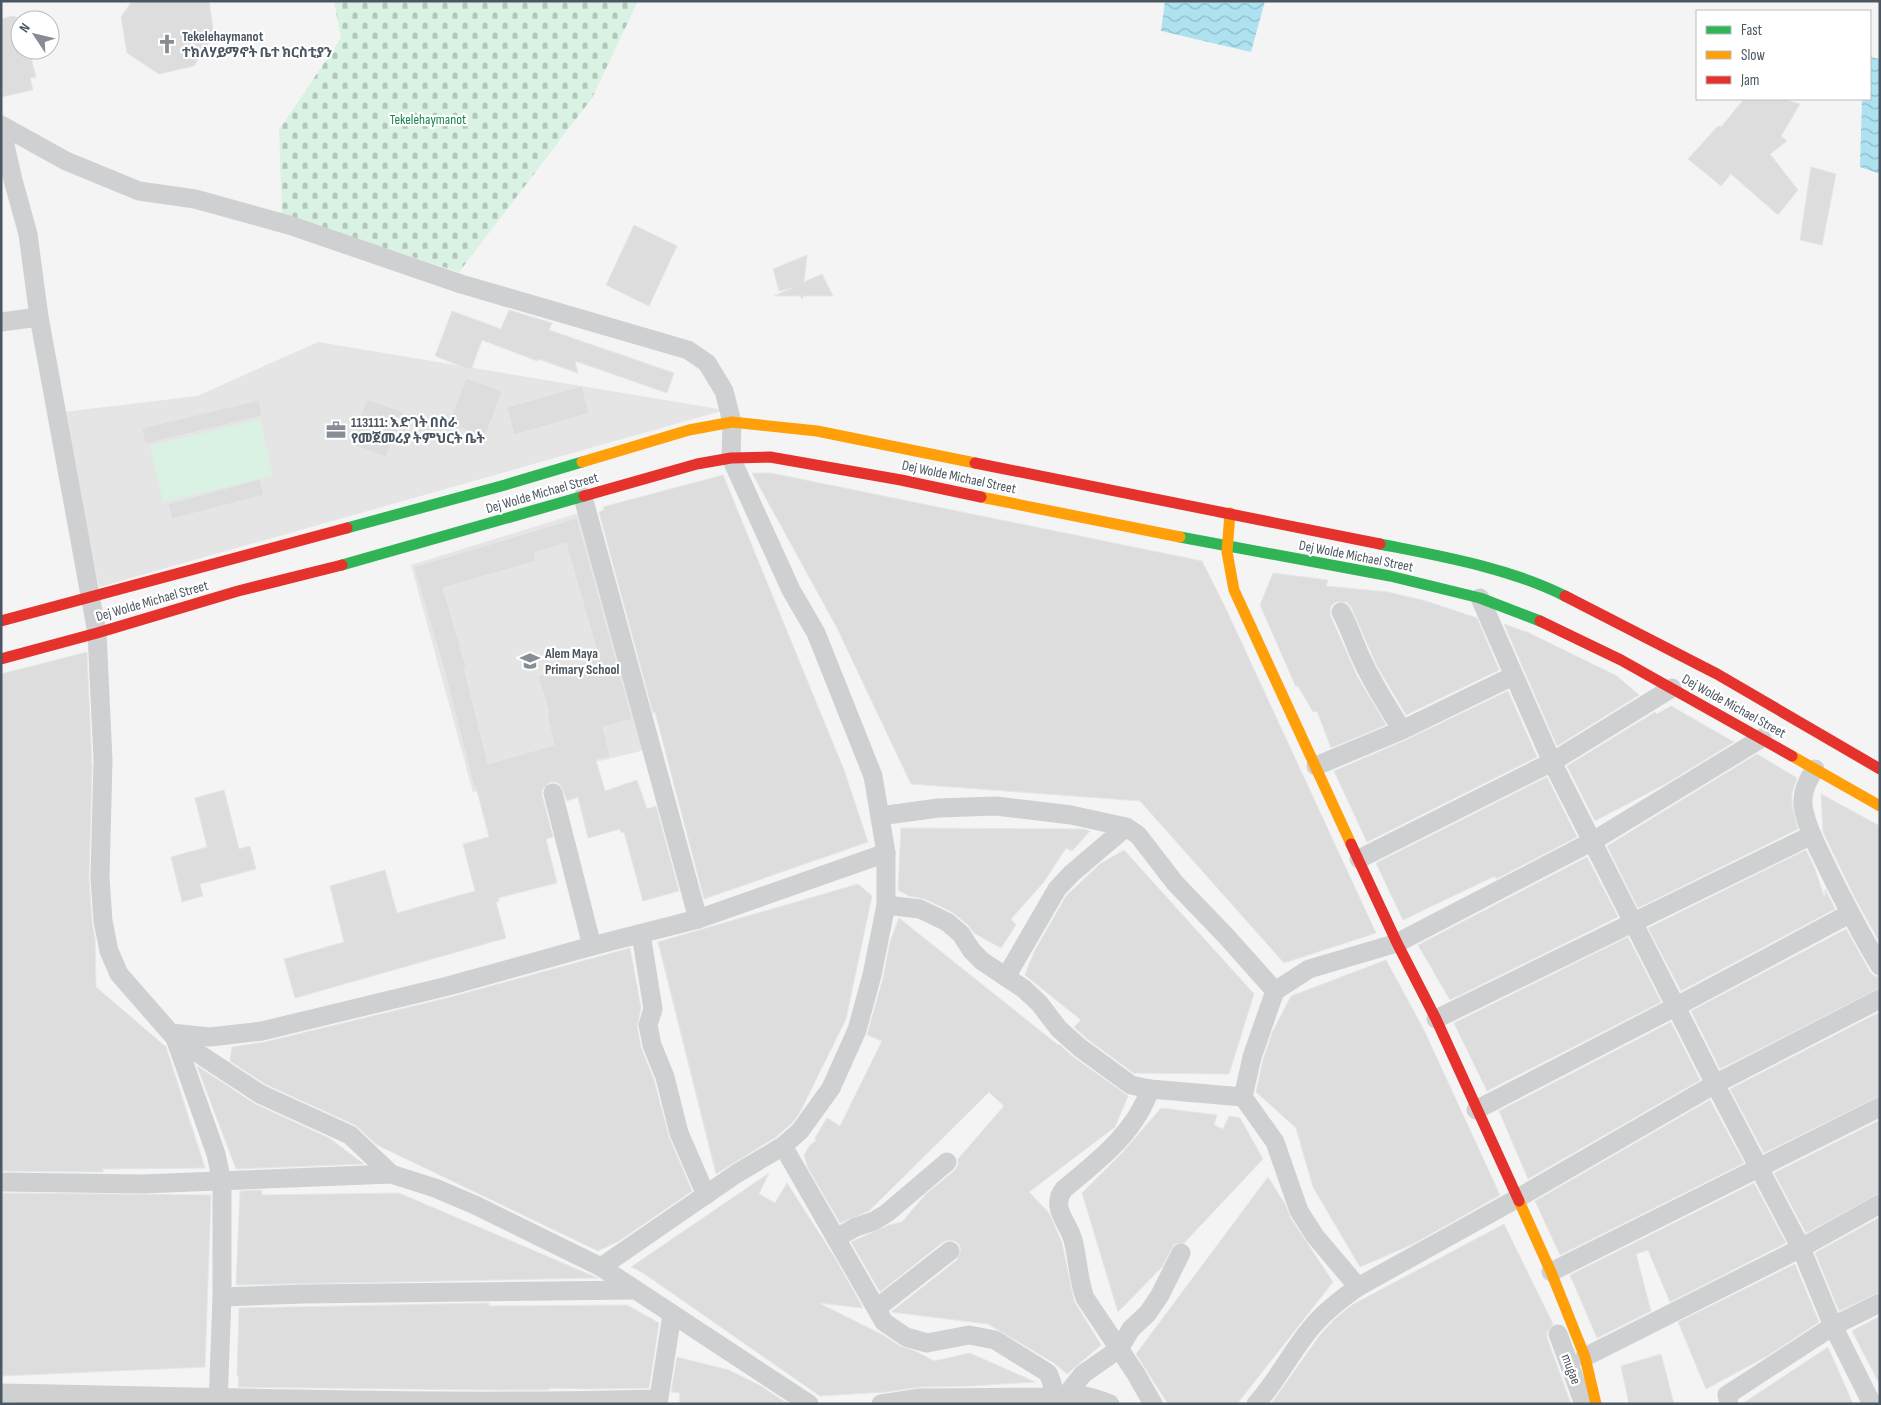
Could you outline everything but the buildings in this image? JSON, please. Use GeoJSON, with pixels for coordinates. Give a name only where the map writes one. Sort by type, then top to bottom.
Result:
{"type":"FeatureCollection","features":[{"type":"Feature","properties":{"kind":"main road","name":"Dej Wolde Michael Street"},"geometry":{"type":"LineString","coordinates":[[1,620],[358,529],[680,432],[732,422],[817,431],[1448,558],[1516,577],[1551,589],[1718,674],[1880,770]]}},
{"type":"Feature","properties":{"kind":"main road","name":"Dej Wolde Michael Street"},"geometry":{"type":"LineString","coordinates":[[1,659],[98,633],[361,556],[688,467],[731,458],[770,458],[815,464],[1226,546],[1390,576],[1480,598],[1550,625],[1672,688],[1880,806]]}},
{"type":"Feature","properties":{"kind":"main road"},"geometry":{"type":"LineString","coordinates":[[1230,513],[1226,546],[1227,567],[1234,590],[1397,943],[1436,1019],[1551,1272],[1584,1357],[1596,1404]]}},
{"type":"Feature","properties":{"kind":"street"},"geometry":{"type":"LineString","coordinates":[[1,127],[28,234],[39,317],[98,633],[102,760],[100,878],[102,921],[109,950],[119,974],[172,1036],[260,1094],[350,1135],[391,1174]]}},
{"type":"Feature","properties":{"kind":"street"},"geometry":{"type":"LineString","coordinates":[[1,127],[66,161],[139,192],[195,199],[289,225],[461,284],[688,350],[707,363],[724,391],[732,422],[731,458],[791,590],[816,633],[873,776],[886,853],[886,905],[872,976],[856,1030],[831,1088],[800,1131],[783,1146],[736,1174],[601,1267]]}},
{"type":"Feature","properties":{"kind":"street"},"geometry":{"type":"LineString","coordinates":[[1,322],[39,317]]}},
{"type":"Feature","properties":{"kind":"street"},"geometry":{"type":"LineString","coordinates":[[815,464],[817,431]]}},
{"type":"Feature","properties":{"kind":"street"},"geometry":{"type":"LineString","coordinates":[[583,497],[698,919]]}},
{"type":"Feature","properties":{"kind":"street"},"geometry":{"type":"LineString","coordinates":[[1480,598],[1552,762],[1715,1084],[1801,1248],[1833,1326],[1872,1404]]}},
{"type":"Feature","properties":{"kind":"street"},"geometry":{"type":"LineString","coordinates":[[1341,612],[1351,631],[1361,660],[1381,698],[1402,730]]}},
{"type":"Feature","properties":{"kind":"street"},"geometry":{"type":"LineString","coordinates":[[1316,766],[1402,730],[1513,676]]}},
{"type":"Feature","properties":{"kind":"street"},"geometry":{"type":"LineString","coordinates":[[1358,860],[1552,762],[1672,688]]}},
{"type":"Feature","properties":{"kind":"street"},"geometry":{"type":"LineString","coordinates":[[1358,1287],[1315,1236],[1300,1211],[1275,1142],[1243,1097],[1252,1057],[1275,990],[1309,969],[1397,943],[1593,841],[1762,738]]}},
{"type":"Feature","properties":{"kind":"street"},"geometry":{"type":"LineString","coordinates":[[1815,769],[1807,784],[1803,804],[1812,835],[1849,914],[1880,966]]}},
{"type":"Feature","properties":{"kind":"street"},"geometry":{"type":"LineString","coordinates":[[553,793],[592,946]]}},
{"type":"Feature","properties":{"kind":"street"},"geometry":{"type":"LineString","coordinates":[[880,816],[938,808],[996,806],[1071,815],[1126,827],[1138,835],[1175,883],[1275,990]]}},
{"type":"Feature","properties":{"kind":"street"},"geometry":{"type":"LineString","coordinates":[[1006,977],[1057,889],[1126,827]]}},
{"type":"Feature","properties":{"kind":"street"},"geometry":{"type":"LineString","coordinates":[[1436,1019],[1812,835]]}},
{"type":"Feature","properties":{"kind":"street"},"geometry":{"type":"LineString","coordinates":[[172,1036],[210,1037],[262,1031],[448,986],[698,919],[886,853]]}},
{"type":"Feature","properties":{"kind":"street"},"geometry":{"type":"LineString","coordinates":[[886,905],[920,909],[947,922],[961,934],[972,951],[982,961],[1024,989],[1039,1003],[1059,1029],[1079,1047],[1131,1085],[1150,1089],[1243,1097]]}},
{"type":"Feature","properties":{"kind":"street"},"geometry":{"type":"LineString","coordinates":[[1476,1110],[1849,914]]}},
{"type":"Feature","properties":{"kind":"street"},"geometry":{"type":"LineString","coordinates":[[640,934],[653,1009],[648,1025],[652,1045],[665,1077],[679,1133],[706,1195]]}},
{"type":"Feature","properties":{"kind":"street"},"geometry":{"type":"LineString","coordinates":[[1256,1404],[1267,1392],[1311,1327],[1337,1301],[1358,1287],[1518,1198],[1715,1084],[1880,999]]}},
{"type":"Feature","properties":{"kind":"street"},"geometry":{"type":"LineString","coordinates":[[172,1036],[197,1096],[216,1154],[222,1182],[222,1297],[218,1400]]}},
{"type":"Feature","properties":{"kind":"street"},"geometry":{"type":"LineString","coordinates":[[1150,1089],[1146,1102],[1130,1128],[1096,1163],[1064,1189],[1060,1194],[1059,1200],[1062,1218],[1073,1238],[1081,1286],[1085,1298],[1136,1374],[1153,1404]]}},
{"type":"Feature","properties":{"kind":"street"},"geometry":{"type":"LineString","coordinates":[[1551,1272],[1880,1107]]}},
{"type":"Feature","properties":{"kind":"street"},"geometry":{"type":"LineString","coordinates":[[783,1146],[884,1322],[906,1337],[927,1343],[969,1335],[995,1340],[1048,1373],[1052,1384],[1060,1395]]}},
{"type":"Feature","properties":{"kind":"street"},"geometry":{"type":"LineString","coordinates":[[836,1238],[856,1226],[874,1221],[887,1213],[947,1162]]}},
{"type":"Feature","properties":{"kind":"street"},"geometry":{"type":"LineString","coordinates":[[1,1182],[142,1184],[391,1174],[435,1188],[475,1205],[601,1267],[809,1404]]}},
{"type":"Feature","properties":{"kind":"street"},"geometry":{"type":"LineString","coordinates":[[1584,1357],[1801,1248],[1880,1204]]}},
{"type":"Feature","properties":{"kind":"street"},"geometry":{"type":"LineString","coordinates":[[877,1308],[950,1251]]}},
{"type":"Feature","properties":{"kind":"street"},"geometry":{"type":"LineString","coordinates":[[1060,1395],[1083,1374],[1119,1349],[1131,1329],[1148,1313],[1160,1295],[1181,1253]]}},
{"type":"Feature","properties":{"kind":"street"},"geometry":{"type":"LineString","coordinates":[[222,1297],[304,1294],[635,1290]]}},
{"type":"Feature","properties":{"kind":"street"},"geometry":{"type":"LineString","coordinates":[[1729,1404],[1727,1396],[1833,1326],[1880,1303]]}},
{"type":"Feature","properties":{"kind":"street"},"geometry":{"type":"LineString","coordinates":[[1,1393],[218,1400],[658,1401],[672,1315]]}},
{"type":"Feature","properties":{"kind":"street","name":"mugae"},"geometry":{"type":"LineString","coordinates":[[1558,1334],[1584,1404]]}},
{"type":"Feature","properties":{"kind":"street"},"geometry":{"type":"LineString","coordinates":[[881,1404],[920,1398],[1060,1395],[1080,1395],[1110,1404]]}},
{"type":"Feature","properties":{"kind":"shaded area"},"geometry":{"type":"Polygon","coordinates":[[[318,342],[725,410],[99,587],[63,412],[197,396],[318,342]]]}},
{"type":"Feature","properties":{"kind":"shaded area","name":"Alem Maya Primary School"},"geometry":{"type":"Polygon","coordinates":[[[582,512],[645,750],[473,792],[411,565],[582,512]]]}},
{"type":"Feature","properties":{"kind":"green space","name":"Tekelehaymanot"},"geometry":{"type":"Polygon","coordinates":[[[334,1],[638,1],[592,98],[459,272],[282,215],[279,130],[341,38],[334,1]]]}},
{"type":"Feature","properties":{"kind":"green space"},"geometry":{"type":"Polygon","coordinates":[[[260,419],[273,475],[163,502],[150,446],[260,419]]]}},
{"type":"Feature","properties":{"kind":"water"},"geometry":{"type":"Polygon","coordinates":[[[1165,1],[1265,1],[1251,52],[1161,31],[1165,1]]]}},
{"type":"Feature","properties":{"kind":"water"},"geometry":{"type":"Polygon","coordinates":[[[1871,57],[1880,59],[1880,174],[1860,167],[1862,100],[1871,100],[1871,57]]]}},
{"type":"Feature","properties":{"kind":"traffic: fast"},"geometry":{"type":"LineString","coordinates":[[347,528],[582,462]]}},
{"type":"Feature","properties":{"kind":"traffic: fast"},"geometry":{"type":"LineString","coordinates":[[342,565],[584,496]]}},
{"type":"Feature","properties":{"kind":"traffic: fast"},"geometry":{"type":"LineString","coordinates":[[1180,537],[1390,576],[1480,598],[1540,621]]}},
{"type":"Feature","properties":{"kind":"traffic: fast"},"geometry":{"type":"LineString","coordinates":[[1380,544],[1498,570],[1544,586],[1565,596]]}},
{"type":"Feature","properties":{"kind":"traffic: slow"},"geometry":{"type":"LineString","coordinates":[[582,462],[689,430],[732,422],[817,431],[975,463]]}},
{"type":"Feature","properties":{"kind":"traffic: slow"},"geometry":{"type":"LineString","coordinates":[[981,497],[1180,537]]}},
{"type":"Feature","properties":{"kind":"traffic: slow"},"geometry":{"type":"LineString","coordinates":[[1230,513],[1227,552],[1234,590],[1351,844]]}},
{"type":"Feature","properties":{"kind":"traffic: slow"},"geometry":{"type":"LineString","coordinates":[[1792,756],[1880,806]]}},
{"type":"Feature","properties":{"kind":"traffic: slow"},"geometry":{"type":"LineString","coordinates":[[1519,1201],[1551,1272],[1585,1357],[1596,1404]]}},
{"type":"Feature","properties":{"kind":"traffic: jam"},"geometry":{"type":"LineString","coordinates":[[584,496],[697,464],[731,458],[770,457],[901,480],[981,497]]}},
{"type":"Feature","properties":{"kind":"traffic: jam"},"geometry":{"type":"LineString","coordinates":[[975,463],[1380,544]]}},
{"type":"Feature","properties":{"kind":"traffic: jam"},"geometry":{"type":"LineString","coordinates":[[1,621],[347,528]]}},
{"type":"Feature","properties":{"kind":"traffic: jam"},"geometry":{"type":"LineString","coordinates":[[1,659],[238,591],[342,565]]}},
{"type":"Feature","properties":{"kind":"traffic: jam"},"geometry":{"type":"LineString","coordinates":[[1565,596],[1717,674],[1880,769]]}},
{"type":"Feature","properties":{"kind":"traffic: jam"},"geometry":{"type":"LineString","coordinates":[[1540,621],[1621,660],[1792,756]]}},
{"type":"Feature","properties":{"kind":"traffic: jam"},"geometry":{"type":"LineString","coordinates":[[1351,844],[1397,943],[1436,1019],[1519,1201]]}},
{"type":"Feature","properties":{"kind":"place","name":"Tekelehaymanot ተክለሃይማኖት ቤተ ክርስቲያን"},"geometry":{"type":"Point","coordinates":[167,44]}},
{"type":"Feature","properties":{"kind":"place","name":"113111: እድገት በስራ የመጀመሪያ ትምህርት ቤት"},"geometry":{"type":"Point","coordinates":[336,430]}},
{"type":"Feature","properties":{"kind":"place","name":"Alem Maya Primary School"},"geometry":{"type":"Point","coordinates":[530,661]}}]}
